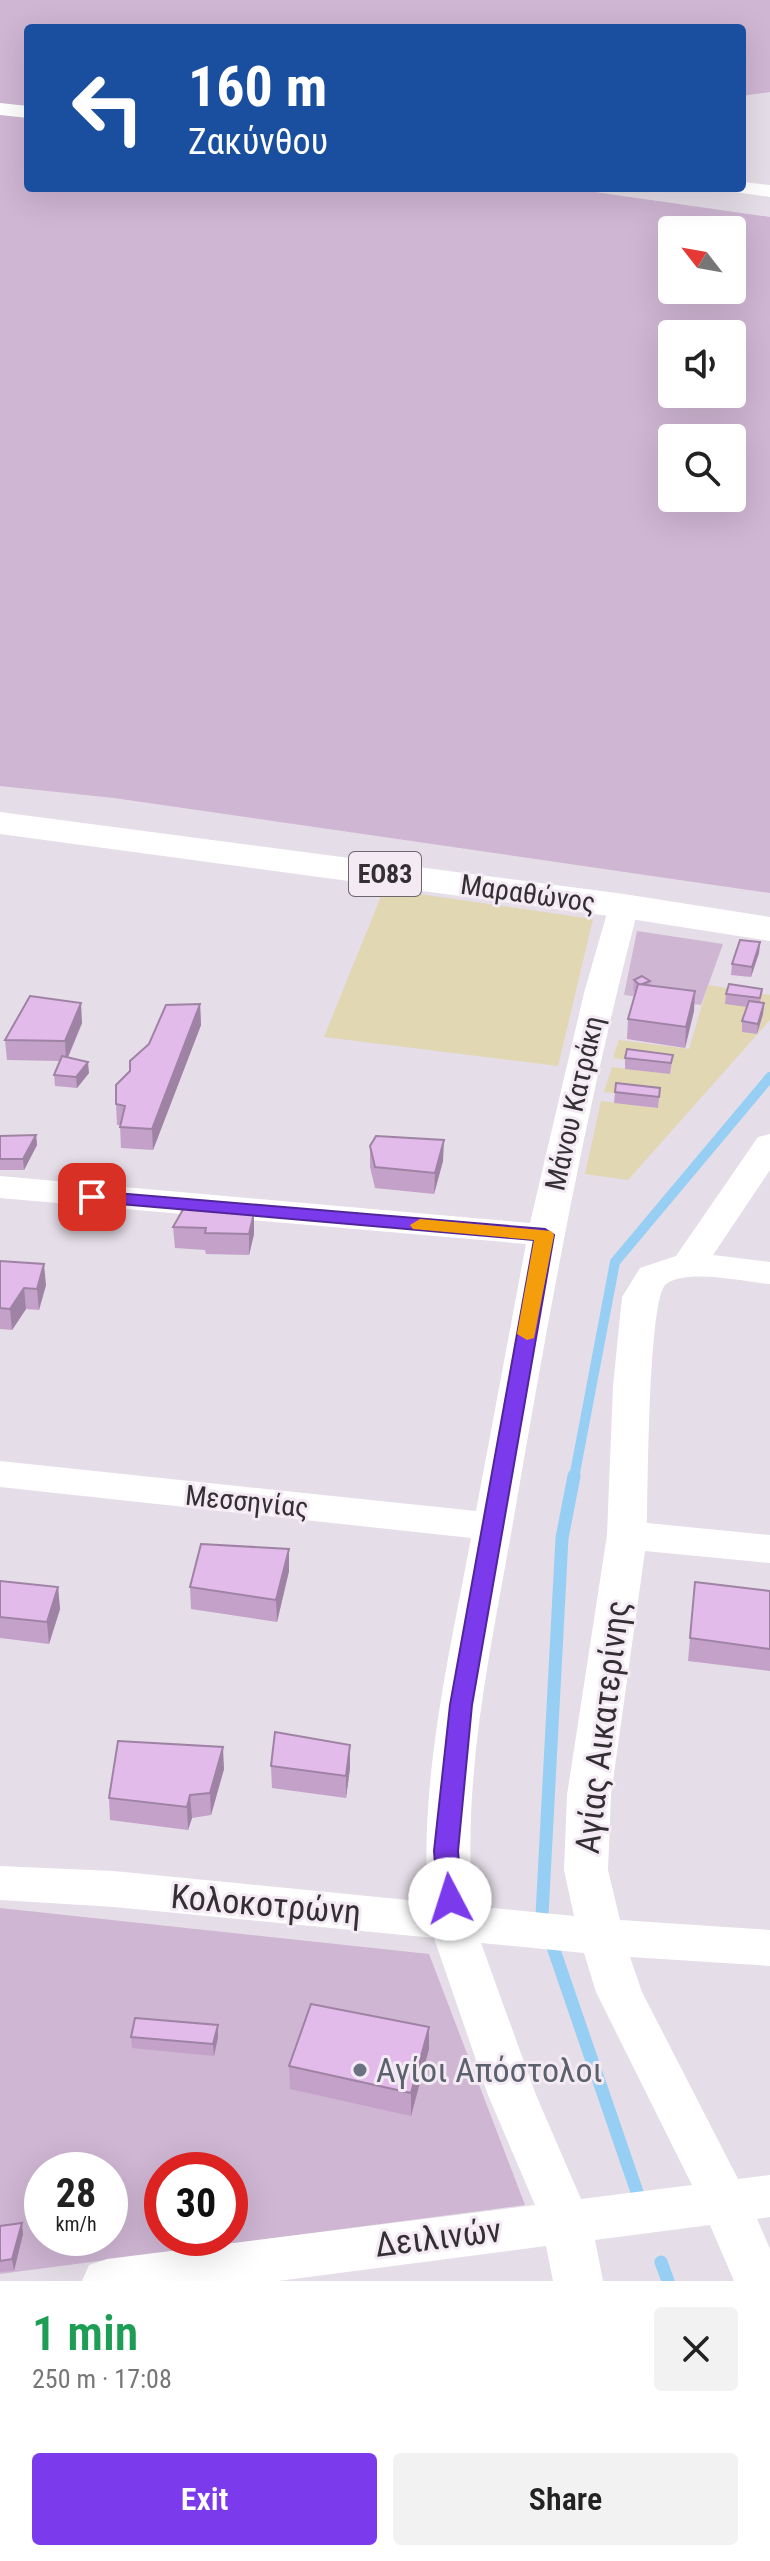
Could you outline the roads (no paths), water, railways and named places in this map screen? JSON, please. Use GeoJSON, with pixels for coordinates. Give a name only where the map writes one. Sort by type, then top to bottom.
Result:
{"type":"FeatureCollection","features":[{"type":"Feature","properties":{"kind":"main road","name":"Μαραθώνος"},"geometry":{"type":"LineString","coordinates":[[0,803],[632,886],[770,908]]}},
{"type":"Feature","properties":{"kind":"main road","name":"Μαραθώνος"},"geometry":{"type":"LineString","coordinates":[[0,823],[624,906],[770,929]]}},
{"type":"Feature","properties":{"kind":"street"},"geometry":{"type":"LineString","coordinates":[[0,109],[24,112]]}},
{"type":"Feature","properties":{"kind":"street"},"geometry":{"type":"LineString","coordinates":[[746,188],[770,191]]}},
{"type":"Feature","properties":{"kind":"street","name":"Μάνου Κατράκη"},"geometry":{"type":"LineString","coordinates":[[578,2281],[566,2220],[512,2095],[452,1924],[446,1851],[461,1705],[545,1235],[578,1084],[624,906]]}},
{"type":"Feature","properties":{"kind":"street"},"geometry":{"type":"LineString","coordinates":[[770,1144],[689,1264],[770,1273]]}},
{"type":"Feature","properties":{"kind":"street"},"geometry":{"type":"LineString","coordinates":[[0,1187],[545,1235]]}},
{"type":"Feature","properties":{"kind":"street","name":"Αγίας Αικατερίνης"},"geometry":{"type":"LineString","coordinates":[[689,1264],[653,1276],[640,1297],[632,1386],[627,1535],[589,1795],[586,1870],[592,1936],[619,1992],[748,2199],[759,2281]]}},
{"type":"Feature","properties":{"kind":"street","name":"Μεσσηνίας"},"geometry":{"type":"LineString","coordinates":[[0,1474],[493,1527]]}},
{"type":"Feature","properties":{"kind":"street"},"geometry":{"type":"LineString","coordinates":[[627,1535],[770,1549]]}},
{"type":"Feature","properties":{"kind":"street","name":"Κολοκοτρώνη"},"geometry":{"type":"LineString","coordinates":[[0,1883],[114,1889],[452,1924],[770,1948]]}},
{"type":"Feature","properties":{"kind":"street","name":"Δειλινών"},"geometry":{"type":"LineString","coordinates":[[107,2281],[748,2199]]}},
{"type":"Feature","properties":{"kind":"waterway"},"geometry":{"type":"LineString","coordinates":[[574,1478],[615,1262],[770,1077]]}},
{"type":"Feature","properties":{"kind":"waterway"},"geometry":{"type":"LineString","coordinates":[[574,1476],[562,1538],[542,1915],[637,2192]]}},
{"type":"Feature","properties":{"kind":"waterway"},"geometry":{"type":"LineString","coordinates":[[661,2262],[668,2281]]}},
{"type":"Feature","properties":{"kind":"place","name":"Αγίοι Απόστολοι"},"geometry":{"type":"Point","coordinates":[360,2070]}}]}
